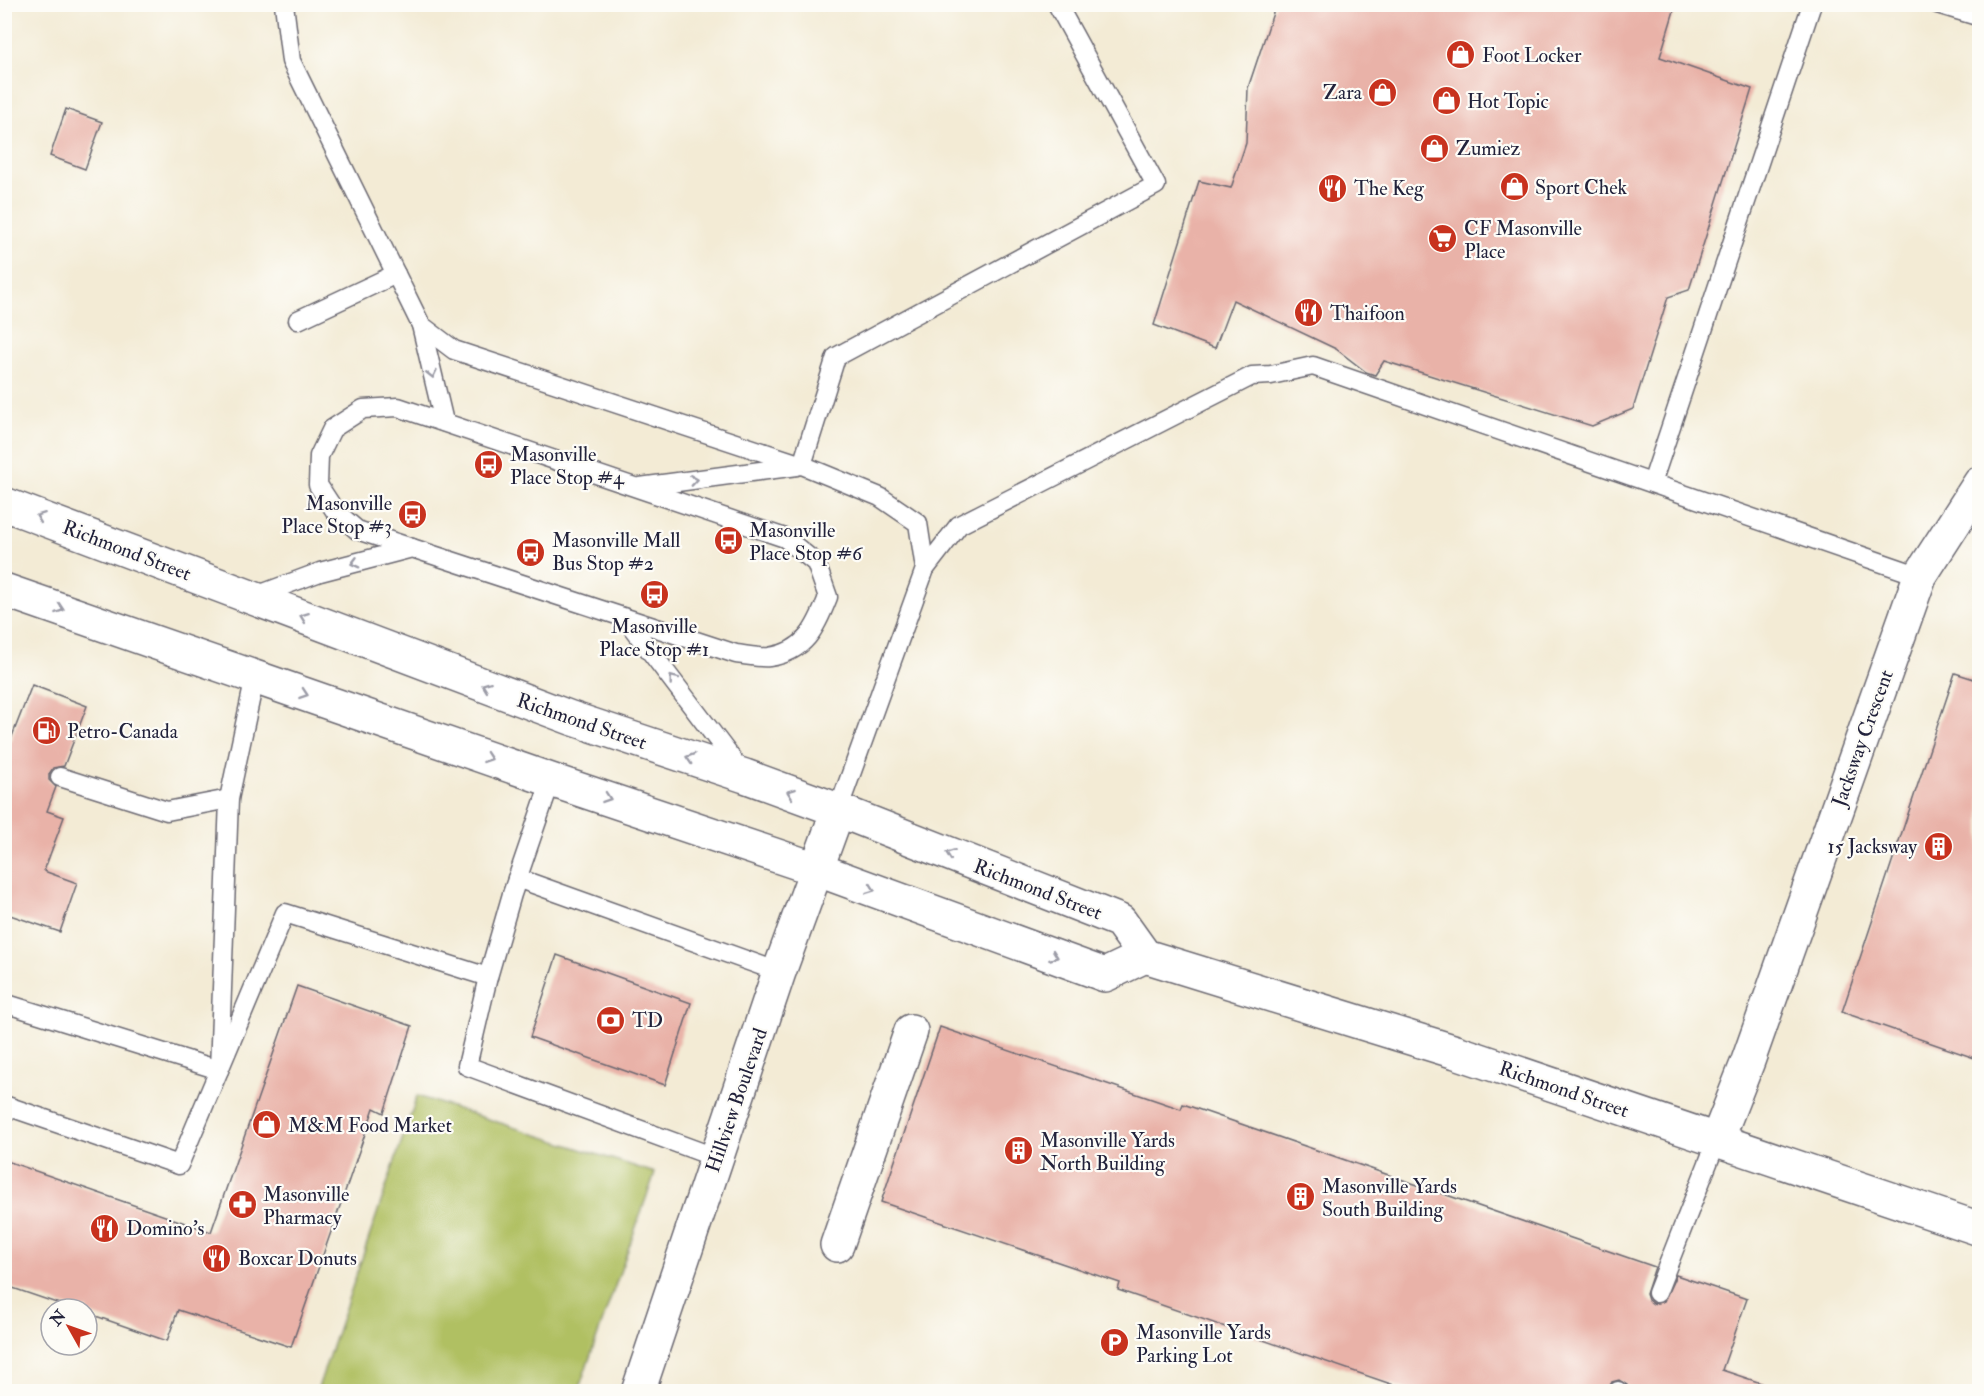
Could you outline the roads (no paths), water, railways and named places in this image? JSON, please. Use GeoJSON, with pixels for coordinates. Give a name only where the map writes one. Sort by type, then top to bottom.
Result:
{"type":"FeatureCollection","features":[{"type":"Feature","properties":{"kind":"main road","name":"Jacksway Crescent"},"geometry":{"type":"LineString","coordinates":[[1717,1140],[1752,1050],[1920,576],[1980,483]]}},
{"type":"Feature","properties":{"kind":"main road","name":"Richmond Street"},"geometry":{"type":"LineString","coordinates":[[4,504],[571,718],[745,776],[838,810],[1120,921],[1145,956],[1456,1052],[1980,1229]]}},
{"type":"Feature","properties":{"kind":"main road"},"geometry":{"type":"LineString","coordinates":[[4,590],[551,780],[816,869],[1106,975],[1145,956]]}},
{"type":"Feature","properties":{"kind":"main road","name":"Hillview Boulevard"},"geometry":{"type":"LineString","coordinates":[[638,1392],[779,972],[838,810]]}},
{"type":"Feature","properties":{"kind":"main road"},"geometry":{"type":"LineString","coordinates":[[837,1245],[911,1031]]}},
{"type":"Feature","properties":{"kind":"lane"},"geometry":{"type":"LineString","coordinates":[[284,4],[291,61],[421,325],[444,422]]}},
{"type":"Feature","properties":{"kind":"lane"},"geometry":{"type":"LineString","coordinates":[[802,465],[836,357],[1156,185],[1057,4]]}},
{"type":"Feature","properties":{"kind":"lane"},"geometry":{"type":"LineString","coordinates":[[1652,483],[1812,4]]}},
{"type":"Feature","properties":{"kind":"lane"},"geometry":{"type":"LineString","coordinates":[[1937,4],[1980,17]]}},
{"type":"Feature","properties":{"kind":"lane"},"geometry":{"type":"LineString","coordinates":[[298,320],[396,274]]}},
{"type":"Feature","properties":{"kind":"lane"},"geometry":{"type":"LineString","coordinates":[[421,325],[454,350],[802,465],[880,497],[918,523],[925,569]]}},
{"type":"Feature","properties":{"kind":"lane"},"geometry":{"type":"LineString","coordinates":[[838,810],[925,569],[959,525],[1252,376],[1271,375],[1313,366],[1920,576]]}},
{"type":"Feature","properties":{"kind":"lane"},"geometry":{"type":"LineString","coordinates":[[398,407],[444,422],[785,538],[816,562],[828,597],[818,623],[798,648],[768,657],[736,654],[357,530],[334,511],[318,485],[319,456],[332,429],[363,409],[398,407]]}},
{"type":"Feature","properties":{"kind":"lane"},"geometry":{"type":"LineString","coordinates":[[636,488],[802,465]]}},
{"type":"Feature","properties":{"kind":"lane"},"geometry":{"type":"LineString","coordinates":[[252,598],[320,572],[412,548]]}},
{"type":"Feature","properties":{"kind":"lane"},"geometry":{"type":"LineString","coordinates":[[625,618],[745,776]]}},
{"type":"Feature","properties":{"kind":"lane"},"geometry":{"type":"LineString","coordinates":[[219,1070],[229,799],[255,677]]}},
{"type":"Feature","properties":{"kind":"lane"},"geometry":{"type":"LineString","coordinates":[[60,777],[167,811],[229,799]]}},
{"type":"Feature","properties":{"kind":"lane"},"geometry":{"type":"LineString","coordinates":[[551,780],[488,977],[467,1066],[717,1158]]}},
{"type":"Feature","properties":{"kind":"lane"},"geometry":{"type":"LineString","coordinates":[[518,878],[779,972]]}},
{"type":"Feature","properties":{"kind":"lane"},"geometry":{"type":"LineString","coordinates":[[4,1105],[179,1165],[285,913],[488,977]]}},
{"type":"Feature","properties":{"kind":"lane"},"geometry":{"type":"LineString","coordinates":[[4,1004],[219,1070]]}},
{"type":"Feature","properties":{"kind":"lane"},"geometry":{"type":"LineString","coordinates":[[1657,1293],[1717,1140]]}},
{"type":"Feature","properties":{"kind":"place","name":"Foot Locker"},"geometry":{"type":"Point","coordinates":[1461,55]}},
{"type":"Feature","properties":{"kind":"place","name":"Zara"},"geometry":{"type":"Point","coordinates":[1383,92]}},
{"type":"Feature","properties":{"kind":"place","name":"Hot Topic"},"geometry":{"type":"Point","coordinates":[1446,101]}},
{"type":"Feature","properties":{"kind":"place","name":"Zumiez"},"geometry":{"type":"Point","coordinates":[1435,148]}},
{"type":"Feature","properties":{"kind":"place","name":"Sport Chek"},"geometry":{"type":"Point","coordinates":[1514,187]}},
{"type":"Feature","properties":{"kind":"place","name":"The Keg"},"geometry":{"type":"Point","coordinates":[1333,188]}},
{"type":"Feature","properties":{"kind":"place","name":"CF Masonville Place"},"geometry":{"type":"Point","coordinates":[1443,239]}},
{"type":"Feature","properties":{"kind":"place","name":"Thaifoon"},"geometry":{"type":"Point","coordinates":[1309,313]}},
{"type":"Feature","properties":{"kind":"place","name":"Masonville Place Stop #4"},"geometry":{"type":"Point","coordinates":[489,465]}},
{"type":"Feature","properties":{"kind":"place","name":"Masonville Place Stop #3"},"geometry":{"type":"Point","coordinates":[413,515]}},
{"type":"Feature","properties":{"kind":"place","name":"Masonville Place Stop #6"},"geometry":{"type":"Point","coordinates":[728,541]}},
{"type":"Feature","properties":{"kind":"place","name":"Masonville Mall Bus Stop #2"},"geometry":{"type":"Point","coordinates":[531,552]}},
{"type":"Feature","properties":{"kind":"place","name":"Masonville Place Stop #1"},"geometry":{"type":"Point","coordinates":[654,595]}},
{"type":"Feature","properties":{"kind":"place","name":"Petro-Canada"},"geometry":{"type":"Point","coordinates":[46,731]}},
{"type":"Feature","properties":{"kind":"place","name":"15 Jacksway"},"geometry":{"type":"Point","coordinates":[1938,846]}},
{"type":"Feature","properties":{"kind":"place","name":"TD"},"geometry":{"type":"Point","coordinates":[611,1020]}},
{"type":"Feature","properties":{"kind":"place","name":"M&M Food Market"},"geometry":{"type":"Point","coordinates":[267,1125]}},
{"type":"Feature","properties":{"kind":"place","name":"Masonville Yards North Building"},"geometry":{"type":"Point","coordinates":[1019,1151]}},
{"type":"Feature","properties":{"kind":"place","name":"Masonville Yards South Building"},"geometry":{"type":"Point","coordinates":[1301,1197]}},
{"type":"Feature","properties":{"kind":"place","name":"Masonville Pharmacy"},"geometry":{"type":"Point","coordinates":[242,1205]}},
{"type":"Feature","properties":{"kind":"place","name":"Domino's"},"geometry":{"type":"Point","coordinates":[105,1228]}},
{"type":"Feature","properties":{"kind":"place","name":"Boxcar Donuts"},"geometry":{"type":"Point","coordinates":[217,1258]}},
{"type":"Feature","properties":{"kind":"place","name":"Masonville Yards Parking Lot"},"geometry":{"type":"Point","coordinates":[1115,1343]}}]}
